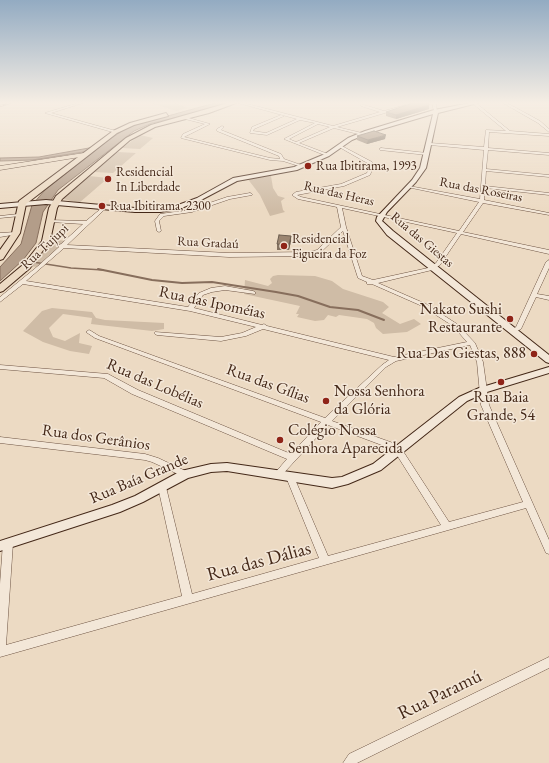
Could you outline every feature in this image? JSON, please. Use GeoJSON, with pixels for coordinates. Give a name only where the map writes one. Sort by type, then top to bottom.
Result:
{"type":"FeatureCollection","features":[{"type":"Feature","properties":{"kind":"highway"},"geometry":{"type":"LineString","coordinates":[[1,255],[16,233],[18,215],[26,203],[105,139]]}},
{"type":"Feature","properties":{"kind":"highway"},"geometry":{"type":"LineString","coordinates":[[0,289],[27,266],[39,253],[46,241],[54,202],[130,139]]}},
{"type":"Feature","properties":{"kind":"main road"},"geometry":{"type":"LineString","coordinates":[[0,206],[54,202],[103,208],[146,210],[170,209],[200,199],[235,179],[289,171],[302,166],[327,155],[353,139]]}},
{"type":"Feature","properties":{"kind":"main road","name":"Rua das Giestas"},"geometry":{"type":"LineString","coordinates":[[431,139],[423,168],[408,187],[381,215],[379,221],[385,228],[549,360]]}},
{"type":"Feature","properties":{"kind":"main road"},"geometry":{"type":"LineString","coordinates":[[0,169],[86,154]]}},
{"type":"Feature","properties":{"kind":"main road"},"geometry":{"type":"LineString","coordinates":[[0,169],[60,161],[74,163]]}},
{"type":"Feature","properties":{"kind":"main road","name":"Rua Baía Grande"},"geometry":{"type":"LineString","coordinates":[[4,544],[116,509],[185,474],[210,468],[227,467],[332,483],[344,481],[377,467],[463,399],[483,390],[549,370]]}},
{"type":"Feature","properties":{"kind":"street"},"geometry":{"type":"LineString","coordinates":[[185,139],[256,156],[283,160],[302,166]]}},
{"type":"Feature","properties":{"kind":"street"},"geometry":{"type":"LineString","coordinates":[[240,139],[282,156],[283,160]]}},
{"type":"Feature","properties":{"kind":"street"},"geometry":{"type":"LineString","coordinates":[[287,139],[327,155]]}},
{"type":"Feature","properties":{"kind":"street"},"geometry":{"type":"LineString","coordinates":[[296,143],[306,139]]}},
{"type":"Feature","properties":{"kind":"street"},"geometry":{"type":"LineString","coordinates":[[369,283],[433,267],[460,233],[482,201],[486,139]]}},
{"type":"Feature","properties":{"kind":"street"},"geometry":{"type":"LineString","coordinates":[[430,144],[549,154]]}},
{"type":"Feature","properties":{"kind":"street","name":"Rua das Heras"},"geometry":{"type":"LineString","coordinates":[[340,146],[372,164],[369,174],[342,185],[296,193],[294,195],[549,252]]}},
{"type":"Feature","properties":{"kind":"street"},"geometry":{"type":"LineString","coordinates":[[381,149],[427,154]]}},
{"type":"Feature","properties":{"kind":"street"},"geometry":{"type":"LineString","coordinates":[[256,156],[270,150]]}},
{"type":"Feature","properties":{"kind":"street"},"geometry":{"type":"LineString","coordinates":[[484,170],[549,176]]}},
{"type":"Feature","properties":{"kind":"street","name":"Rua das Roseiras"},"geometry":{"type":"LineString","coordinates":[[408,187],[549,214]]}},
{"type":"Feature","properties":{"kind":"street"},"geometry":{"type":"LineString","coordinates":[[484,187],[549,194]]}},
{"type":"Feature","properties":{"kind":"street"},"geometry":{"type":"LineString","coordinates":[[159,231],[157,221],[160,216],[190,211],[209,206],[229,198],[250,194]]}},
{"type":"Feature","properties":{"kind":"street"},"geometry":{"type":"LineString","coordinates":[[200,199],[209,206]]}},
{"type":"Feature","properties":{"kind":"street"},"geometry":{"type":"LineString","coordinates":[[339,206],[358,275],[369,283],[424,305],[455,325],[472,343],[480,362],[485,405],[549,550]]}},
{"type":"Feature","properties":{"kind":"street","name":"Rua Tujupi"},"geometry":{"type":"LineString","coordinates":[[0,300],[87,224],[103,208]]}},
{"type":"Feature","properties":{"kind":"street"},"geometry":{"type":"LineString","coordinates":[[170,209],[190,211]]}},
{"type":"Feature","properties":{"kind":"street"},"geometry":{"type":"LineString","coordinates":[[0,217],[18,215]]}},
{"type":"Feature","properties":{"kind":"street"},"geometry":{"type":"LineString","coordinates":[[50,221],[87,224]]}},
{"type":"Feature","properties":{"kind":"street","name":"Rua Gradaú"},"geometry":{"type":"LineString","coordinates":[[61,246],[230,256],[309,254],[319,251],[344,227]]}},
{"type":"Feature","properties":{"kind":"street"},"geometry":{"type":"LineString","coordinates":[[0,235],[16,233]]}},
{"type":"Feature","properties":{"kind":"street"},"geometry":{"type":"LineString","coordinates":[[513,331],[519,328],[549,262]]}},
{"type":"Feature","properties":{"kind":"street","name":"Rua das Ipoméias"},"geometry":{"type":"LineString","coordinates":[[22,282],[190,309],[394,359]]}},
{"type":"Feature","properties":{"kind":"street"},"geometry":{"type":"LineString","coordinates":[[190,309],[201,294],[211,290],[225,288],[253,293]]}},
{"type":"Feature","properties":{"kind":"street"},"geometry":{"type":"LineString","coordinates":[[534,295],[549,298]]}},
{"type":"Feature","properties":{"kind":"street","name":"Rua das Gílias"},"geometry":{"type":"LineString","coordinates":[[157,333],[221,339],[244,335],[264,326]]}},
{"type":"Feature","properties":{"kind":"street","name":"Rua das Gílias"},"geometry":{"type":"LineString","coordinates":[[89,332],[97,338],[327,421],[390,445],[398,450]]}},
{"type":"Feature","properties":{"kind":"street"},"geometry":{"type":"LineString","coordinates":[[278,474],[327,421],[375,374],[394,359],[472,343]]}},
{"type":"Feature","properties":{"kind":"street","name":"Rua das Lobélias"},"geometry":{"type":"LineString","coordinates":[[0,367],[106,376],[146,396],[292,458]]}},
{"type":"Feature","properties":{"kind":"street","name":"Rua dos Gerânios"},"geometry":{"type":"LineString","coordinates":[[0,440],[145,457],[185,474]]}},
{"type":"Feature","properties":{"kind":"street"},"geometry":{"type":"LineString","coordinates":[[398,450],[447,526]]}},
{"type":"Feature","properties":{"kind":"street"},"geometry":{"type":"LineString","coordinates":[[290,477],[325,561]]}},
{"type":"Feature","properties":{"kind":"street"},"geometry":{"type":"LineString","coordinates":[[162,487],[188,599]]}},
{"type":"Feature","properties":{"kind":"street","name":"Rua das Dálias"},"geometry":{"type":"LineString","coordinates":[[0,652],[528,504]]}},
{"type":"Feature","properties":{"kind":"street"},"geometry":{"type":"LineString","coordinates":[[0,649],[4,544]]}},
{"type":"Feature","properties":{"kind":"street","name":"Rua Paramú"},"geometry":{"type":"LineString","coordinates":[[348,763],[353,758],[549,662]]}},
{"type":"Feature","properties":{"kind":"shaded area"},"geometry":{"type":"Polygon","coordinates":[[[111,139],[124,139],[58,190],[43,212],[36,243],[23,260],[0,281],[0,267],[21,244],[32,205],[45,190],[96,150],[32,160],[0,161],[0,158],[39,157],[100,146],[111,139]]]}},
{"type":"Feature","properties":{"kind":"shaded area"},"geometry":{"type":"Polygon","coordinates":[[[135,139],[152,139],[140,149],[122,148],[135,139]]]}},
{"type":"Feature","properties":{"kind":"shaded area"},"geometry":{"type":"Polygon","coordinates":[[[118,152],[136,153],[113,173],[94,172],[118,152]]]}},
{"type":"Feature","properties":{"kind":"shaded area"},"geometry":{"type":"Polygon","coordinates":[[[265,175],[271,176],[273,188],[278,196],[285,198],[281,201],[285,212],[270,216],[260,195],[247,178],[265,175]]]}},
{"type":"Feature","properties":{"kind":"shaded area"},"geometry":{"type":"Polygon","coordinates":[[[89,176],[108,178],[79,203],[63,199],[89,176]]]}},
{"type":"Feature","properties":{"kind":"shaded area"},"geometry":{"type":"Polygon","coordinates":[[[47,239],[67,241],[40,267],[27,266],[47,239]]]}},
{"type":"Feature","properties":{"kind":"shaded area"},"geometry":{"type":"Polygon","coordinates":[[[273,276],[315,276],[332,281],[343,289],[383,302],[389,307],[382,313],[400,324],[414,319],[421,324],[407,332],[383,334],[376,328],[374,323],[367,319],[328,315],[324,320],[315,321],[297,317],[299,314],[296,314],[300,306],[244,294],[245,280],[268,286],[272,283],[270,279],[273,276]]]}},
{"type":"Feature","properties":{"kind":"shaded area"},"geometry":{"type":"Polygon","coordinates":[[[52,308],[92,312],[96,318],[105,320],[164,323],[164,329],[152,331],[91,324],[92,318],[63,314],[49,328],[53,337],[65,341],[80,333],[79,343],[92,346],[89,354],[70,351],[43,342],[23,331],[42,311],[52,308]]]}},
{"type":"Feature","properties":{"kind":"building"},"geometry":{"type":"Polygon","coordinates":[[[279,235],[291,236],[289,245],[277,244],[279,235]]]}},
{"type":"Feature","properties":{"kind":"waterway"},"geometry":{"type":"LineString","coordinates":[[33,262],[71,268],[103,270]]}},
{"type":"Feature","properties":{"kind":"waterway"},"geometry":{"type":"LineString","coordinates":[[98,269],[103,270]]}},
{"type":"Feature","properties":{"kind":"waterway"},"geometry":{"type":"LineString","coordinates":[[103,270],[152,280],[182,283],[212,282],[276,292],[298,296],[330,307],[358,310],[384,320]]}},
{"type":"Feature","properties":{"kind":"place","name":"Rua Ibitirama, 1993"},"geometry":{"type":"Point","coordinates":[308,166]}},
{"type":"Feature","properties":{"kind":"place","name":"Residencial In Liberdade"},"geometry":{"type":"Point","coordinates":[108,179]}},
{"type":"Feature","properties":{"kind":"place","name":"Rua Ibitirama, 2300"},"geometry":{"type":"Point","coordinates":[102,206]}},
{"type":"Feature","properties":{"kind":"place","name":"Residencial Figueira da Foz"},"geometry":{"type":"Point","coordinates":[284,246]}},
{"type":"Feature","properties":{"kind":"place","name":"Nakato Sushi Restaurante"},"geometry":{"type":"Point","coordinates":[510,319]}},
{"type":"Feature","properties":{"kind":"place","name":"Rua Das Giestas, 888"},"geometry":{"type":"Point","coordinates":[534,354]}},
{"type":"Feature","properties":{"kind":"place","name":"Rua Baia Grande, 54"},"geometry":{"type":"Point","coordinates":[501,382]}},
{"type":"Feature","properties":{"kind":"place","name":"Nossa Senhora da Glória"},"geometry":{"type":"Point","coordinates":[326,401]}},
{"type":"Feature","properties":{"kind":"place","name":"Colégio Nossa Senhora Aparecida"},"geometry":{"type":"Point","coordinates":[280,440]}}]}
